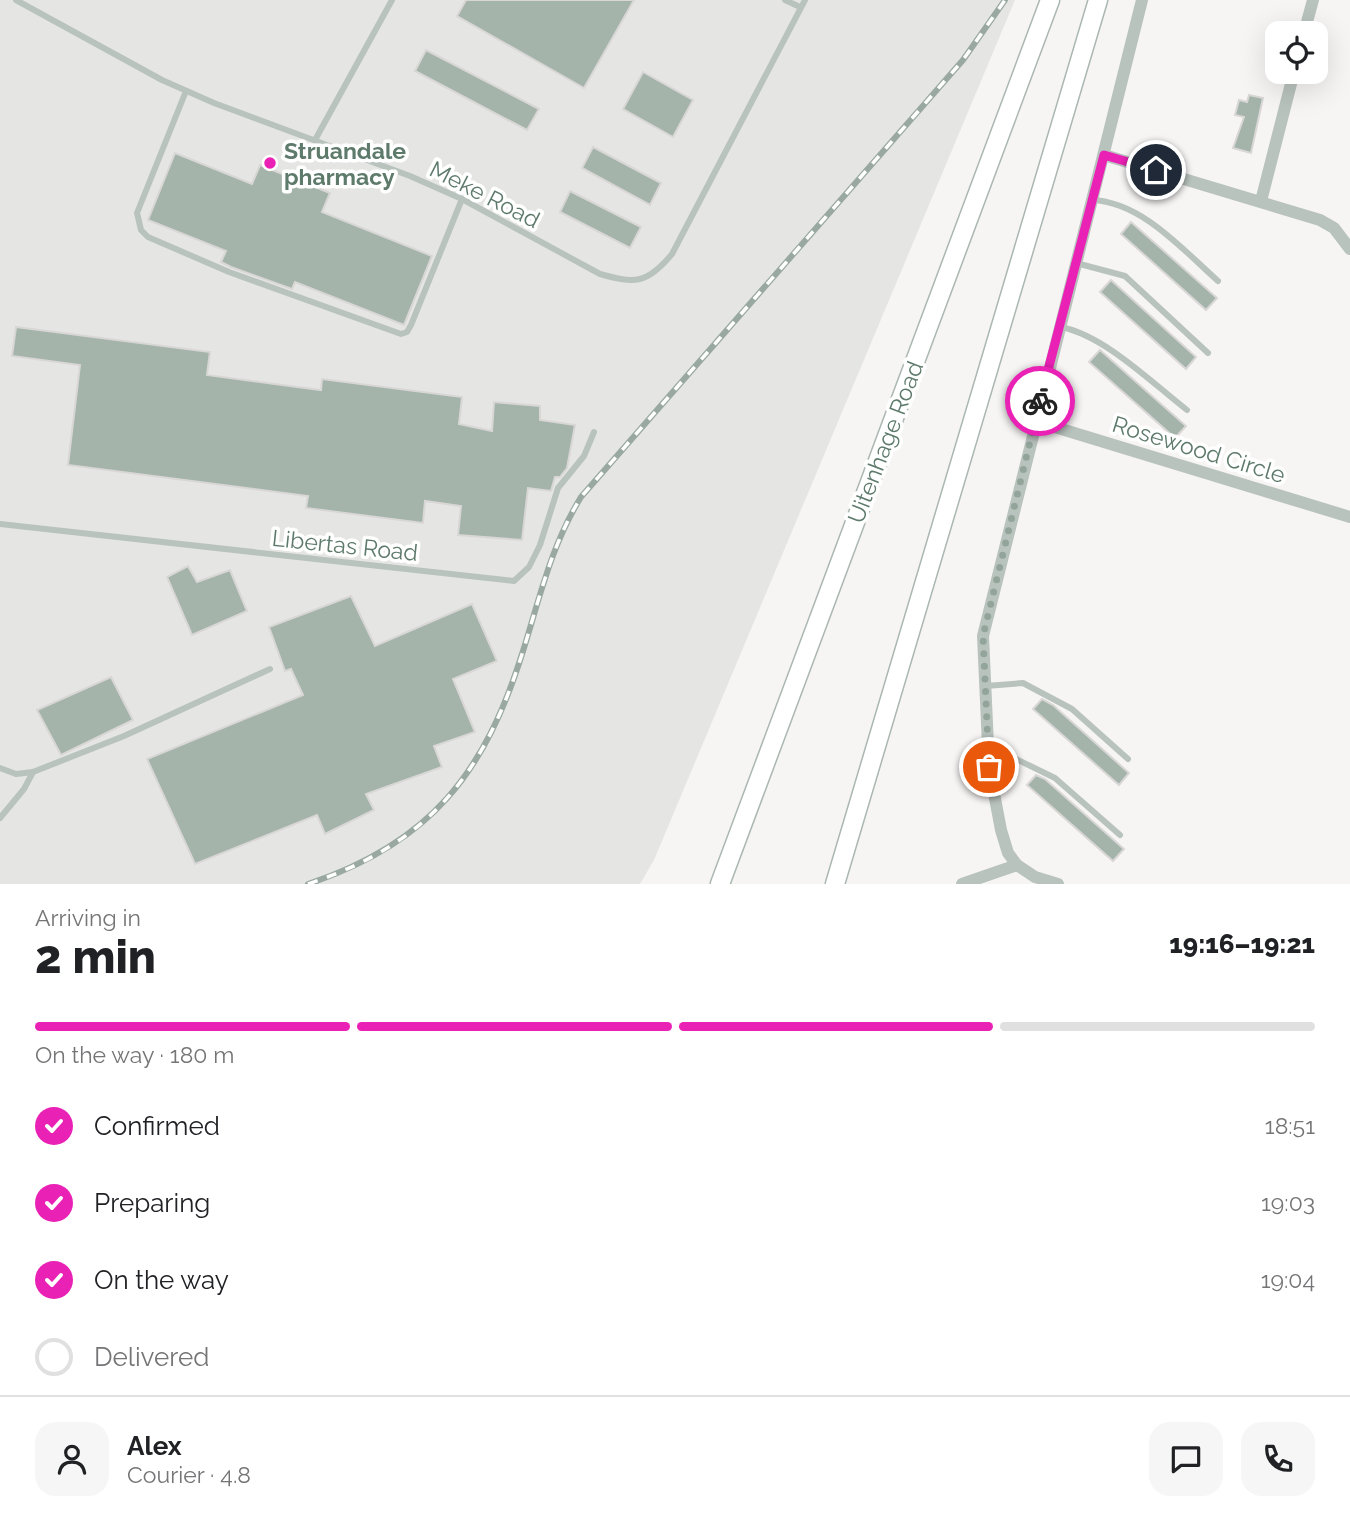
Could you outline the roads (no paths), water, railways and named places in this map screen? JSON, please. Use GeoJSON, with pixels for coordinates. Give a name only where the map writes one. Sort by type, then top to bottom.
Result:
{"type":"FeatureCollection","features":[{"type":"Feature","properties":{"kind":"main road","name":"Uitenhage Road"},"geometry":{"type":"LineString","coordinates":[[720,884],[1051,0]]}},
{"type":"Feature","properties":{"kind":"main road"},"geometry":{"type":"LineString","coordinates":[[835,884],[1098,0]]}},
{"type":"Feature","properties":{"kind":"street"},"geometry":{"type":"LineString","coordinates":[[1058,884],[1036,880],[1017,865],[1009,853],[1001,830],[989,767],[982,651],[986,618],[1142,0]]}},
{"type":"Feature","properties":{"kind":"street"},"geometry":{"type":"LineString","coordinates":[[1307,21],[1313,0]]}},
{"type":"Feature","properties":{"kind":"street"},"geometry":{"type":"LineString","coordinates":[[1261,201],[1291,84]]}},
{"type":"Feature","properties":{"kind":"street"},"geometry":{"type":"LineString","coordinates":[[1104,155],[1261,201],[1328,224],[1350,249]]}},
{"type":"Feature","properties":{"kind":"street","name":"Rosewood Circle"},"geometry":{"type":"LineString","coordinates":[[1035,421],[1350,517]]}},
{"type":"Feature","properties":{"kind":"street"},"geometry":{"type":"LineString","coordinates":[[962,884],[1017,865]]}},
{"type":"Feature","properties":{"kind":"lane","name":"Meke Road"},"geometry":{"type":"LineString","coordinates":[[16,0],[162,80],[410,176],[462,199],[600,274],[624,281],[643,280],[658,271],[672,254],[805,0]]}},
{"type":"Feature","properties":{"kind":"lane"},"geometry":{"type":"LineString","coordinates":[[315,141],[392,0]]}},
{"type":"Feature","properties":{"kind":"lane"},"geometry":{"type":"LineString","coordinates":[[785,0],[800,7]]}},
{"type":"Feature","properties":{"kind":"lane"},"geometry":{"type":"LineString","coordinates":[[186,90],[137,213],[137,222],[148,237],[229,272],[401,334],[407,332],[411,325],[462,199]]}},
{"type":"Feature","properties":{"kind":"lane"},"geometry":{"type":"LineString","coordinates":[[1092,200],[1110,200],[1150,222],[1219,281]]}},
{"type":"Feature","properties":{"kind":"lane"},"geometry":{"type":"LineString","coordinates":[[1076,263],[1125,276],[1209,353]]}},
{"type":"Feature","properties":{"kind":"lane"},"geometry":{"type":"LineString","coordinates":[[1059,326],[1078,330],[1096,339],[1187,410]]}},
{"type":"Feature","properties":{"kind":"lane","name":"Libertas Road"},"geometry":{"type":"LineString","coordinates":[[0,524],[514,581],[529,567],[540,545],[558,488],[584,456],[594,432]]}},
{"type":"Feature","properties":{"kind":"lane"},"geometry":{"type":"LineString","coordinates":[[0,768],[16,774],[33,772],[124,736],[270,669]]}},
{"type":"Feature","properties":{"kind":"lane"},"geometry":{"type":"LineString","coordinates":[[984,686],[1023,683],[1072,709],[1128,759]]}},
{"type":"Feature","properties":{"kind":"lane"},"geometry":{"type":"LineString","coordinates":[[989,767],[1014,758],[1055,778],[1120,835]]}},
{"type":"Feature","properties":{"kind":"lane"},"geometry":{"type":"LineString","coordinates":[[0,818],[18,798],[33,772]]}},
{"type":"Feature","properties":{"kind":"railway"},"geometry":{"type":"LineString","coordinates":[[308,884],[351,867],[388,847],[420,824],[447,798],[471,768],[491,733],[508,694],[554,553],[581,497],[963,60],[1005,0]]}},
{"type":"Feature","properties":{"kind":"place","name":"Struandale pharmacy"},"geometry":{"type":"Point","coordinates":[270,163]}}]}
